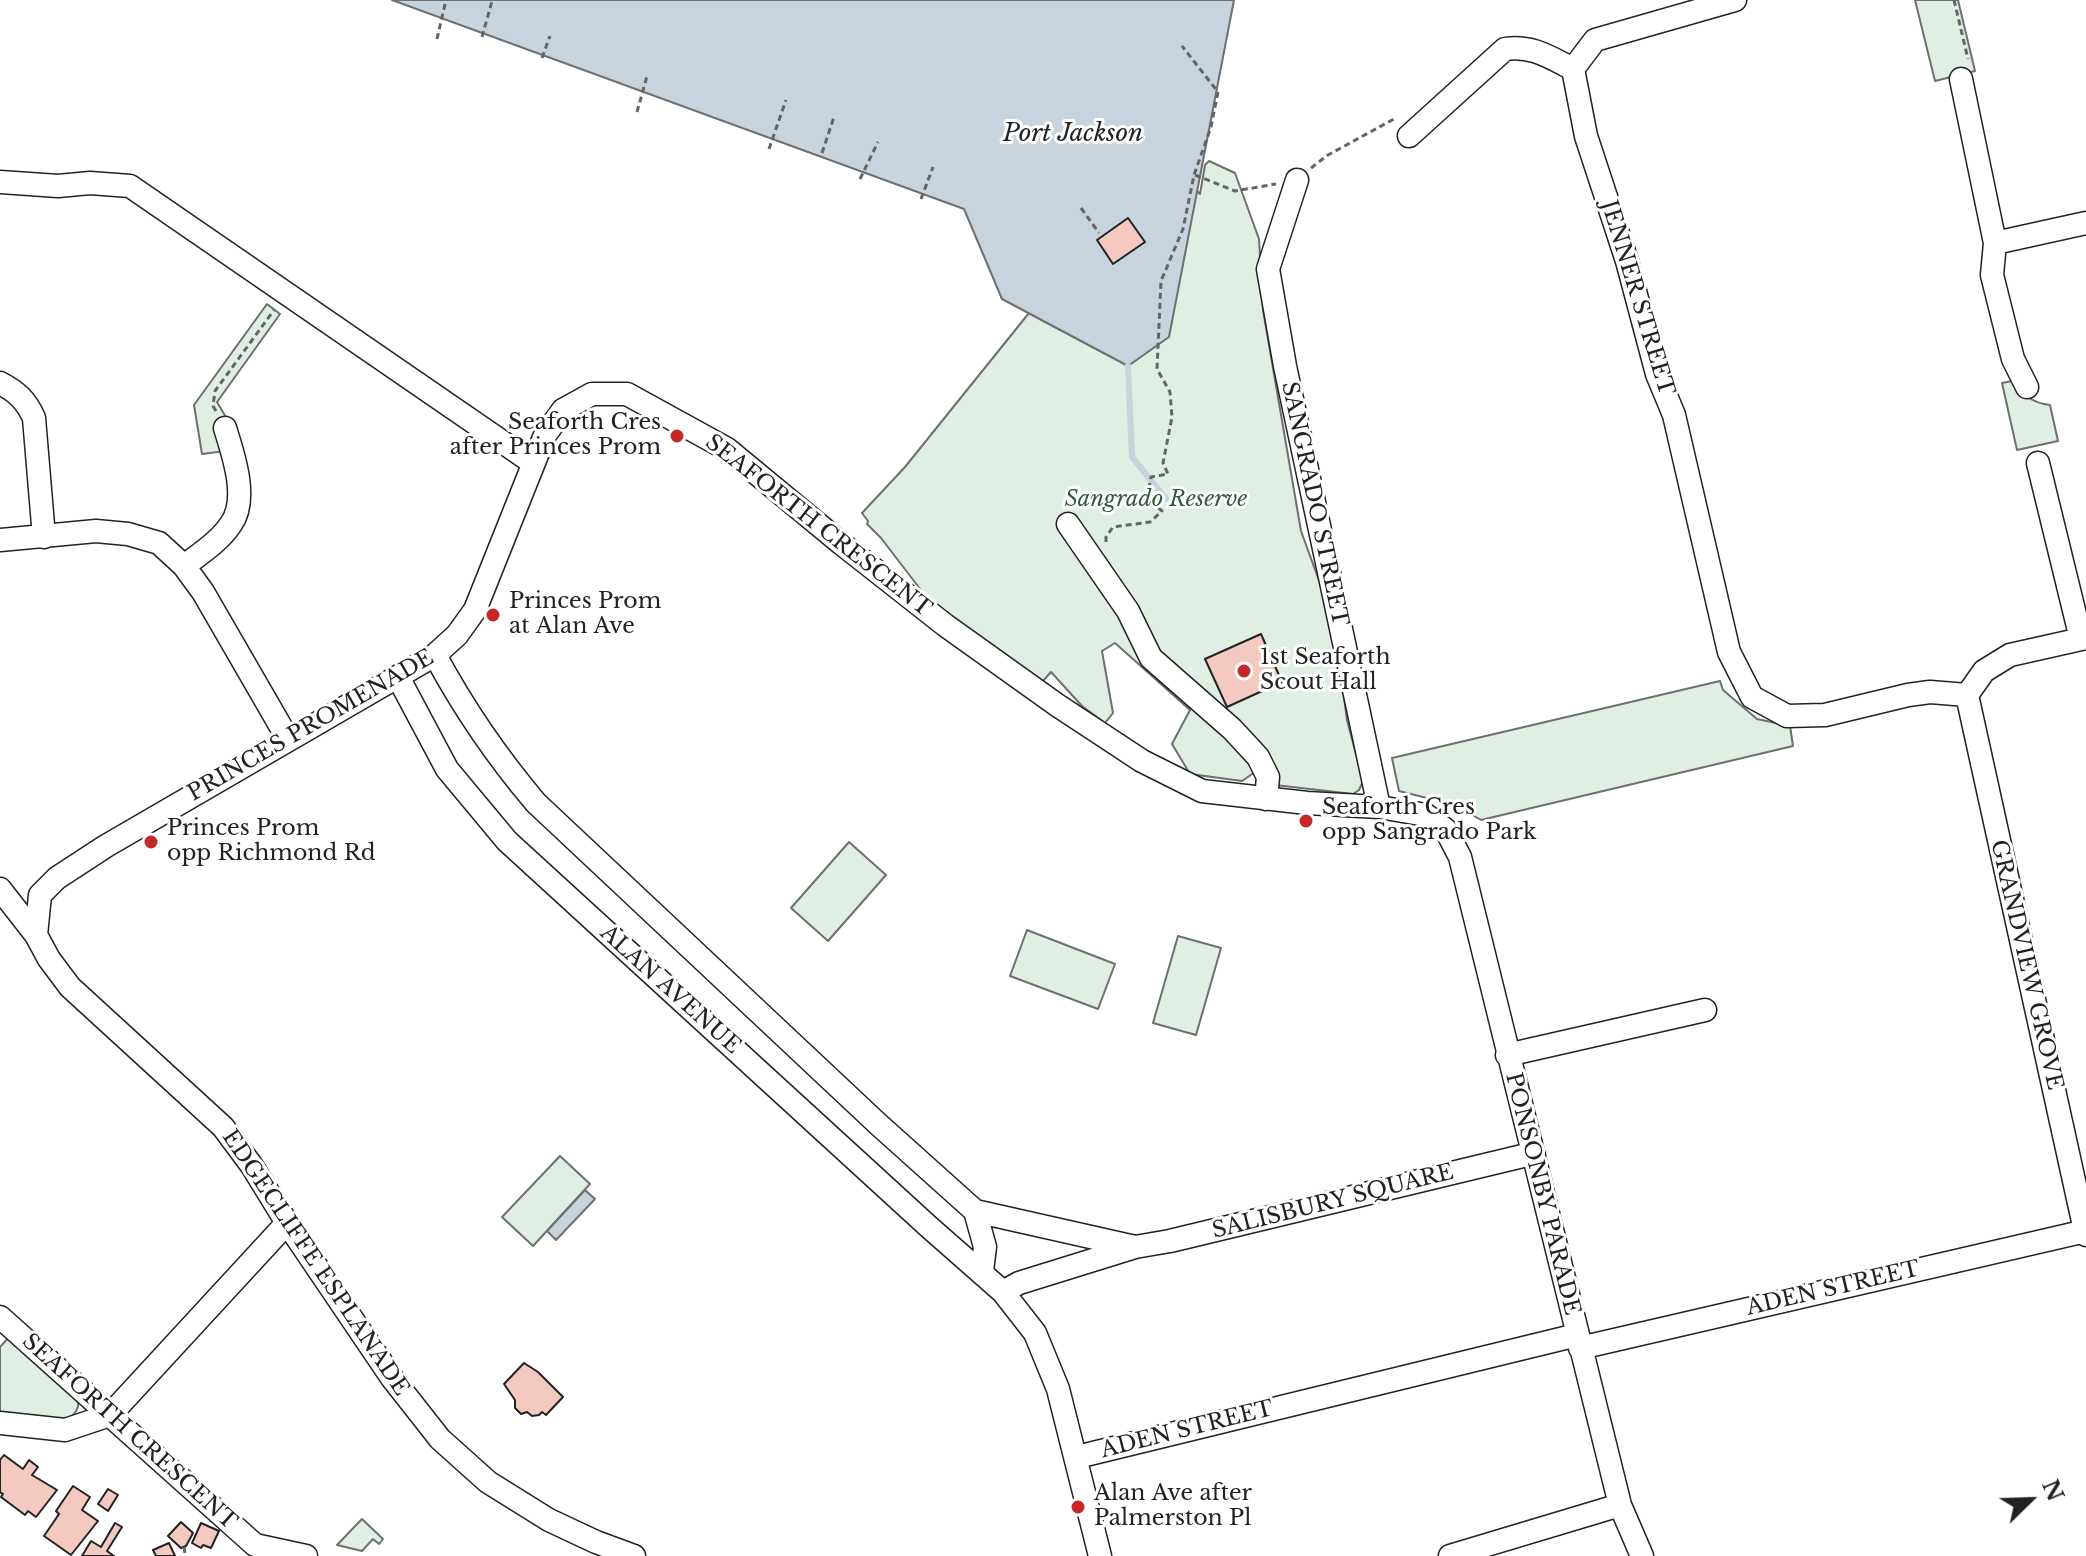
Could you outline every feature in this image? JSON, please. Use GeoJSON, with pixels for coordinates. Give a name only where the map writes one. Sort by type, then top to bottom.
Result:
{"type":"FeatureCollection","features":[{"type":"Feature","properties":{"kind":"street"},"geometry":{"type":"LineString","coordinates":[[1409,136],[1505,49],[1523,46],[1573,69],[1595,40],[1735,0]]}},
{"type":"Feature","properties":{"kind":"street","name":"JENNER STREET"},"geometry":{"type":"LineString","coordinates":[[1573,69],[1586,136],[1627,261],[1657,374],[1674,415],[1729,652],[1752,697],[1787,716],[1812,716],[1930,692],[1967,695]]}},
{"type":"Feature","properties":{"kind":"street"},"geometry":{"type":"LineString","coordinates":[[1961,79],[1995,243],[1992,275],[2013,359],[2027,387]]}},
{"type":"Feature","properties":{"kind":"street","name":"SANGRADO STREET"},"geometry":{"type":"LineString","coordinates":[[1297,180],[1268,269],[1285,366],[1379,807]]}},
{"type":"Feature","properties":{"kind":"street"},"geometry":{"type":"LineString","coordinates":[[0,182],[130,186],[533,463]]}},
{"type":"Feature","properties":{"kind":"street"},"geometry":{"type":"LineString","coordinates":[[1995,243],[2086,223]]}},
{"type":"Feature","properties":{"kind":"street"},"geometry":{"type":"LineString","coordinates":[[0,383],[27,402],[34,418],[44,537]]}},
{"type":"Feature","properties":{"kind":"street","name":"SEAFORTH CRESCENT"},"geometry":{"type":"LineString","coordinates":[[533,463],[545,435],[563,410],[592,394],[627,394],[727,449],[945,625],[1142,761],[1202,791],[1379,807]]}},
{"type":"Feature","properties":{"kind":"street"},"geometry":{"type":"LineString","coordinates":[[184,566],[232,524],[240,500],[225,428]]}},
{"type":"Feature","properties":{"kind":"street","name":"PRINCES PROMENADE"},"geometry":{"type":"LineString","coordinates":[[36,935],[40,895],[57,878],[106,846],[435,655],[457,635],[475,610],[533,463]]}},
{"type":"Feature","properties":{"kind":"street"},"geometry":{"type":"LineString","coordinates":[[1967,695],[1984,671],[2010,655],[2084,638],[2038,463]]}},
{"type":"Feature","properties":{"kind":"street"},"geometry":{"type":"LineString","coordinates":[[1068,524],[1128,611],[1151,658],[1232,729],[1258,757],[1268,777],[1266,799]]}},
{"type":"Feature","properties":{"kind":"street"},"geometry":{"type":"LineString","coordinates":[[0,540],[96,531],[128,534],[159,543],[184,566],[203,592],[288,739]]}},
{"type":"Feature","properties":{"kind":"street","name":"ALAN AVENUE"},"geometry":{"type":"LineString","coordinates":[[435,655],[463,706],[536,803],[975,1211],[1135,1247]]}},
{"type":"Feature","properties":{"kind":"street","name":"ALAN AVENUE"},"geometry":{"type":"LineString","coordinates":[[398,677],[447,769],[507,841],[1003,1292],[1035,1333],[1058,1389],[1100,1556]]}},
{"type":"Feature","properties":{"kind":"street","name":"GRANDVIEW GROVE"},"geometry":{"type":"LineString","coordinates":[[1967,695],[2086,1232]]}},
{"type":"Feature","properties":{"kind":"street","name":"PONSONBY PARADE"},"geometry":{"type":"LineString","coordinates":[[1379,807],[1426,815],[1446,830],[1460,857],[1620,1505],[1642,1556]]}},
{"type":"Feature","properties":{"kind":"street","name":"EDGECLIFFE ESPLANADE"},"geometry":{"type":"LineString","coordinates":[[0,889],[36,935],[70,987],[223,1127],[414,1408],[464,1462],[488,1482],[549,1520],[634,1556]]}},
{"type":"Feature","properties":{"kind":"street"},"geometry":{"type":"LineString","coordinates":[[1507,1055],[1705,1010]]}},
{"type":"Feature","properties":{"kind":"street","name":"SALISBURY SQUARE"},"geometry":{"type":"LineString","coordinates":[[1135,1247],[1531,1154]]}},
{"type":"Feature","properties":{"kind":"street"},"geometry":{"type":"LineString","coordinates":[[975,1211],[985,1247],[982,1271]]}},
{"type":"Feature","properties":{"kind":"street"},"geometry":{"type":"LineString","coordinates":[[0,1423],[65,1430],[110,1415],[287,1223]]}},
{"type":"Feature","properties":{"kind":"street","name":"ADEN STREET"},"geometry":{"type":"LineString","coordinates":[[1077,1457],[1578,1342],[2086,1232]]}},
{"type":"Feature","properties":{"kind":"street"},"geometry":{"type":"LineString","coordinates":[[1003,1292],[1053,1271],[1135,1247]]}},
{"type":"Feature","properties":{"kind":"street","name":"SEAFORTH CRESCENT"},"geometry":{"type":"LineString","coordinates":[[0,1317],[255,1545],[306,1556]]}},
{"type":"Feature","properties":{"kind":"street"},"geometry":{"type":"LineString","coordinates":[[1450,1556],[1620,1505]]}},
{"type":"Feature","properties":{"kind":"path"},"geometry":{"type":"LineString","coordinates":[[437,39],[446,0]]}},
{"type":"Feature","properties":{"kind":"path"},"geometry":{"type":"LineString","coordinates":[[1954,0],[1970,68],[1961,79]]}},
{"type":"Feature","properties":{"kind":"path"},"geometry":{"type":"LineString","coordinates":[[482,37],[492,1]]}},
{"type":"Feature","properties":{"kind":"path"},"geometry":{"type":"LineString","coordinates":[[542,58],[550,36]]}},
{"type":"Feature","properties":{"kind":"path"},"geometry":{"type":"LineString","coordinates":[[1100,574],[1106,554],[1106,537],[1113,527],[1150,522],[1162,511],[1147,498],[1151,477],[1168,474],[1163,463],[1172,417],[1170,392],[1157,369],[1161,281],[1183,229],[1194,175],[1211,127],[1218,92],[1182,46]]}},
{"type":"Feature","properties":{"kind":"path"},"geometry":{"type":"LineString","coordinates":[[637,112],[647,76]]}},
{"type":"Feature","properties":{"kind":"path"},"geometry":{"type":"LineString","coordinates":[[769,149],[786,100]]}},
{"type":"Feature","properties":{"kind":"path"},"geometry":{"type":"LineString","coordinates":[[822,153],[834,117]]}},
{"type":"Feature","properties":{"kind":"path"},"geometry":{"type":"LineString","coordinates":[[1194,175],[1235,191],[1297,180],[1328,155],[1394,119],[1409,136]]}},
{"type":"Feature","properties":{"kind":"path"},"geometry":{"type":"LineString","coordinates":[[860,179],[878,142]]}},
{"type":"Feature","properties":{"kind":"path"},"geometry":{"type":"LineString","coordinates":[[921,199],[933,167]]}},
{"type":"Feature","properties":{"kind":"path"},"geometry":{"type":"LineString","coordinates":[[1081,208],[1099,233]]}},
{"type":"Feature","properties":{"kind":"path"},"geometry":{"type":"LineString","coordinates":[[225,428],[213,406],[215,391],[286,294]]}},
{"type":"Feature","properties":{"kind":"path"},"geometry":{"type":"LineString","coordinates":[[184,1547],[185,1554]]}},
{"type":"Feature","properties":{"kind":"green space"},"geometry":{"type":"Polygon","coordinates":[[[1915,0],[1958,0],[1975,71],[1935,81],[1915,0]]]}},
{"type":"Feature","properties":{"kind":"green space","name":"Sangrado Reserve"},"geometry":{"type":"Polygon","coordinates":[[[1209,161],[1235,173],[1259,239],[1263,310],[1301,531],[1321,586],[1337,645],[1347,720],[1363,781],[1353,794],[1275,785],[1258,770],[1242,781],[1190,774],[1172,744],[1190,710],[1115,643],[1102,651],[1113,713],[1105,723],[1082,706],[1051,672],[1042,682],[927,598],[867,524],[862,513],[905,467],[1029,313],[1104,353],[1196,190],[1200,194],[1205,165],[1209,161]]]}},
{"type":"Feature","properties":{"kind":"green space"},"geometry":{"type":"Polygon","coordinates":[[[267,304],[280,314],[217,402],[227,419],[226,451],[202,454],[194,405],[267,304]]]}},
{"type":"Feature","properties":{"kind":"green space"},"geometry":{"type":"Polygon","coordinates":[[[2012,381],[2028,398],[2050,405],[2058,441],[2017,450],[2002,383],[2012,381]]]}},
{"type":"Feature","properties":{"kind":"green space"},"geometry":{"type":"Polygon","coordinates":[[[1720,681],[1723,690],[1757,719],[1790,726],[1793,746],[1481,820],[1455,805],[1399,791],[1392,758],[1720,681]]]}},
{"type":"Feature","properties":{"kind":"green space"},"geometry":{"type":"Polygon","coordinates":[[[849,842],[886,875],[828,941],[791,908],[849,842]]]}},
{"type":"Feature","properties":{"kind":"green space"},"geometry":{"type":"Polygon","coordinates":[[[1027,930],[1115,964],[1098,1009],[1010,976],[1027,930]]]}},
{"type":"Feature","properties":{"kind":"green space"},"geometry":{"type":"Polygon","coordinates":[[[1178,936],[1221,948],[1196,1035],[1153,1023],[1178,936]]]}},
{"type":"Feature","properties":{"kind":"green space"},"geometry":{"type":"Polygon","coordinates":[[[560,1156],[590,1184],[533,1246],[502,1217],[560,1156]]]}},
{"type":"Feature","properties":{"kind":"green space"},"geometry":{"type":"Polygon","coordinates":[[[9,1337],[78,1396],[76,1410],[66,1421],[0,1413],[0,1347],[9,1337]]]}},
{"type":"Feature","properties":{"kind":"green space"},"geometry":{"type":"Polygon","coordinates":[[[362,1519],[383,1539],[379,1544],[373,1539],[362,1551],[337,1545],[362,1519]]]}},
{"type":"Feature","properties":{"kind":"water","name":"Port Jackson"},"geometry":{"type":"Polygon","coordinates":[[[392,0],[1234,0],[1169,337],[1128,366],[1002,299],[964,209],[392,0]]]}},
{"type":"Feature","properties":{"kind":"water"},"geometry":{"type":"Polygon","coordinates":[[[585,1190],[595,1199],[556,1240],[547,1231],[585,1190]]]}},
{"type":"Feature","properties":{"kind":"building"},"geometry":{"type":"Polygon","coordinates":[[[1128,218],[1145,242],[1113,264],[1097,240],[1128,218]]]}},
{"type":"Feature","properties":{"kind":"building","name":"1st Seaforth Scout Hall"},"geometry":{"type":"Polygon","coordinates":[[[1261,634],[1282,682],[1227,707],[1205,659],[1261,634]]]}},
{"type":"Feature","properties":{"kind":"building"},"geometry":{"type":"Polygon","coordinates":[[[524,1363],[538,1372],[563,1397],[546,1415],[542,1412],[532,1416],[527,1412],[521,1414],[504,1384],[524,1363]]]}},
{"type":"Feature","properties":{"kind":"building"},"geometry":{"type":"Polygon","coordinates":[[[4,1455],[23,1469],[29,1460],[38,1467],[32,1475],[57,1490],[36,1517],[28,1511],[25,1515],[1,1497],[0,1460],[4,1455]]]}},
{"type":"Feature","properties":{"kind":"building"},"geometry":{"type":"Polygon","coordinates":[[[73,1486],[90,1497],[82,1510],[98,1521],[71,1555],[44,1536],[73,1486]]]}},
{"type":"Feature","properties":{"kind":"building"},"geometry":{"type":"Polygon","coordinates":[[[108,1489],[118,1495],[108,1511],[98,1504],[108,1489]]]}},
{"type":"Feature","properties":{"kind":"building"},"geometry":{"type":"Polygon","coordinates":[[[181,1522],[193,1533],[186,1546],[181,1548],[168,1536],[181,1522]]]}},
{"type":"Feature","properties":{"kind":"building"},"geometry":{"type":"Polygon","coordinates":[[[115,1523],[122,1527],[107,1551],[114,1556],[82,1556],[91,1541],[101,1547],[115,1523]]]}},
{"type":"Feature","properties":{"kind":"building"},"geometry":{"type":"Polygon","coordinates":[[[201,1523],[219,1531],[211,1548],[203,1545],[201,1548],[192,1543],[201,1523]]]}},
{"type":"Feature","properties":{"kind":"building"},"geometry":{"type":"Polygon","coordinates":[[[169,1543],[175,1556],[156,1556],[153,1550],[169,1543]]]}},
{"type":"Feature","properties":{"kind":"waterway"},"geometry":{"type":"LineString","coordinates":[[1128,366],[1132,457],[1166,499]]}},
{"type":"Feature","properties":{"kind":"place","name":"Seaforth Cres after Princes Prom"},"geometry":{"type":"Point","coordinates":[677,436]}},
{"type":"Feature","properties":{"kind":"place","name":"Princes Prom at Alan Ave"},"geometry":{"type":"Point","coordinates":[493,615]}},
{"type":"Feature","properties":{"kind":"place","name":"1st Seaforth Scout Hall"},"geometry":{"type":"Point","coordinates":[1244,671]}},
{"type":"Feature","properties":{"kind":"place","name":"Seaforth Cres opp Sangrado Park"},"geometry":{"type":"Point","coordinates":[1306,821]}},
{"type":"Feature","properties":{"kind":"place","name":"Princes Prom opp Richmond Rd"},"geometry":{"type":"Point","coordinates":[151,842]}},
{"type":"Feature","properties":{"kind":"place","name":"Alan Ave after Palmerston Pl"},"geometry":{"type":"Point","coordinates":[1078,1507]}}]}
